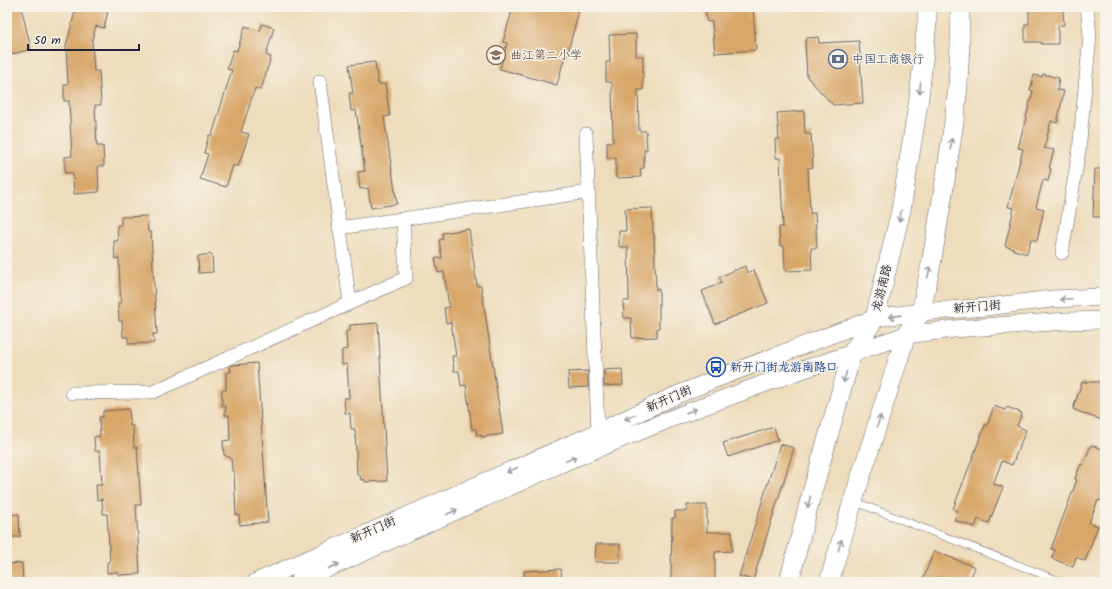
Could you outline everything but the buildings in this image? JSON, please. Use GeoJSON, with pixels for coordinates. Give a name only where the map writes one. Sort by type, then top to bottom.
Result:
{"type":"FeatureCollection","features":[{"type":"Feature","properties":{"kind":"main road","name":"龙游南路"},"geometry":{"type":"LineString","coordinates":[[789,582],[809,503],[852,353],[875,318],[901,210],[919,98],[927,22],[927,7]]}},
{"type":"Feature","properties":{"kind":"main road"},"geometry":{"type":"LineString","coordinates":[[829,582],[906,335],[921,312],[946,175],[955,115],[960,44],[960,7]]}},
{"type":"Feature","properties":{"kind":"street"},"geometry":{"type":"LineString","coordinates":[[1062,253],[1079,151],[1090,35],[1087,7]]}},
{"type":"Feature","properties":{"kind":"street"},"geometry":{"type":"LineString","coordinates":[[320,81],[350,303]]}},
{"type":"Feature","properties":{"kind":"street"},"geometry":{"type":"LineString","coordinates":[[586,134],[598,432]]}},
{"type":"Feature","properties":{"kind":"street"},"geometry":{"type":"LineString","coordinates":[[339,228],[589,192]]}},
{"type":"Feature","properties":{"kind":"street"},"geometry":{"type":"LineString","coordinates":[[72,393],[153,392],[406,278],[403,219]]}},
{"type":"Feature","properties":{"kind":"street","name":"新开门街"},"geometry":{"type":"LineString","coordinates":[[256,582],[598,432],[674,396],[875,318],[1051,299],[1105,297]]}},
{"type":"Feature","properties":{"kind":"street","name":"新开门街"},"geometry":{"type":"LineString","coordinates":[[298,582],[565,462],[687,412],[793,373],[906,335],[954,329],[1067,321],[1105,320]]}},
{"type":"Feature","properties":{"kind":"lane"},"geometry":{"type":"LineString","coordinates":[[853,501],[1062,582]]}},
{"type":"Feature","properties":{"kind":"place","name":"曲江第二小学"},"geometry":{"type":"Point","coordinates":[496,55]}},
{"type":"Feature","properties":{"kind":"place","name":"中国工商银行"},"geometry":{"type":"Point","coordinates":[838,59]}},
{"type":"Feature","properties":{"kind":"place","name":"新开门街龙游南路口"},"geometry":{"type":"Point","coordinates":[716,367]}}]}
